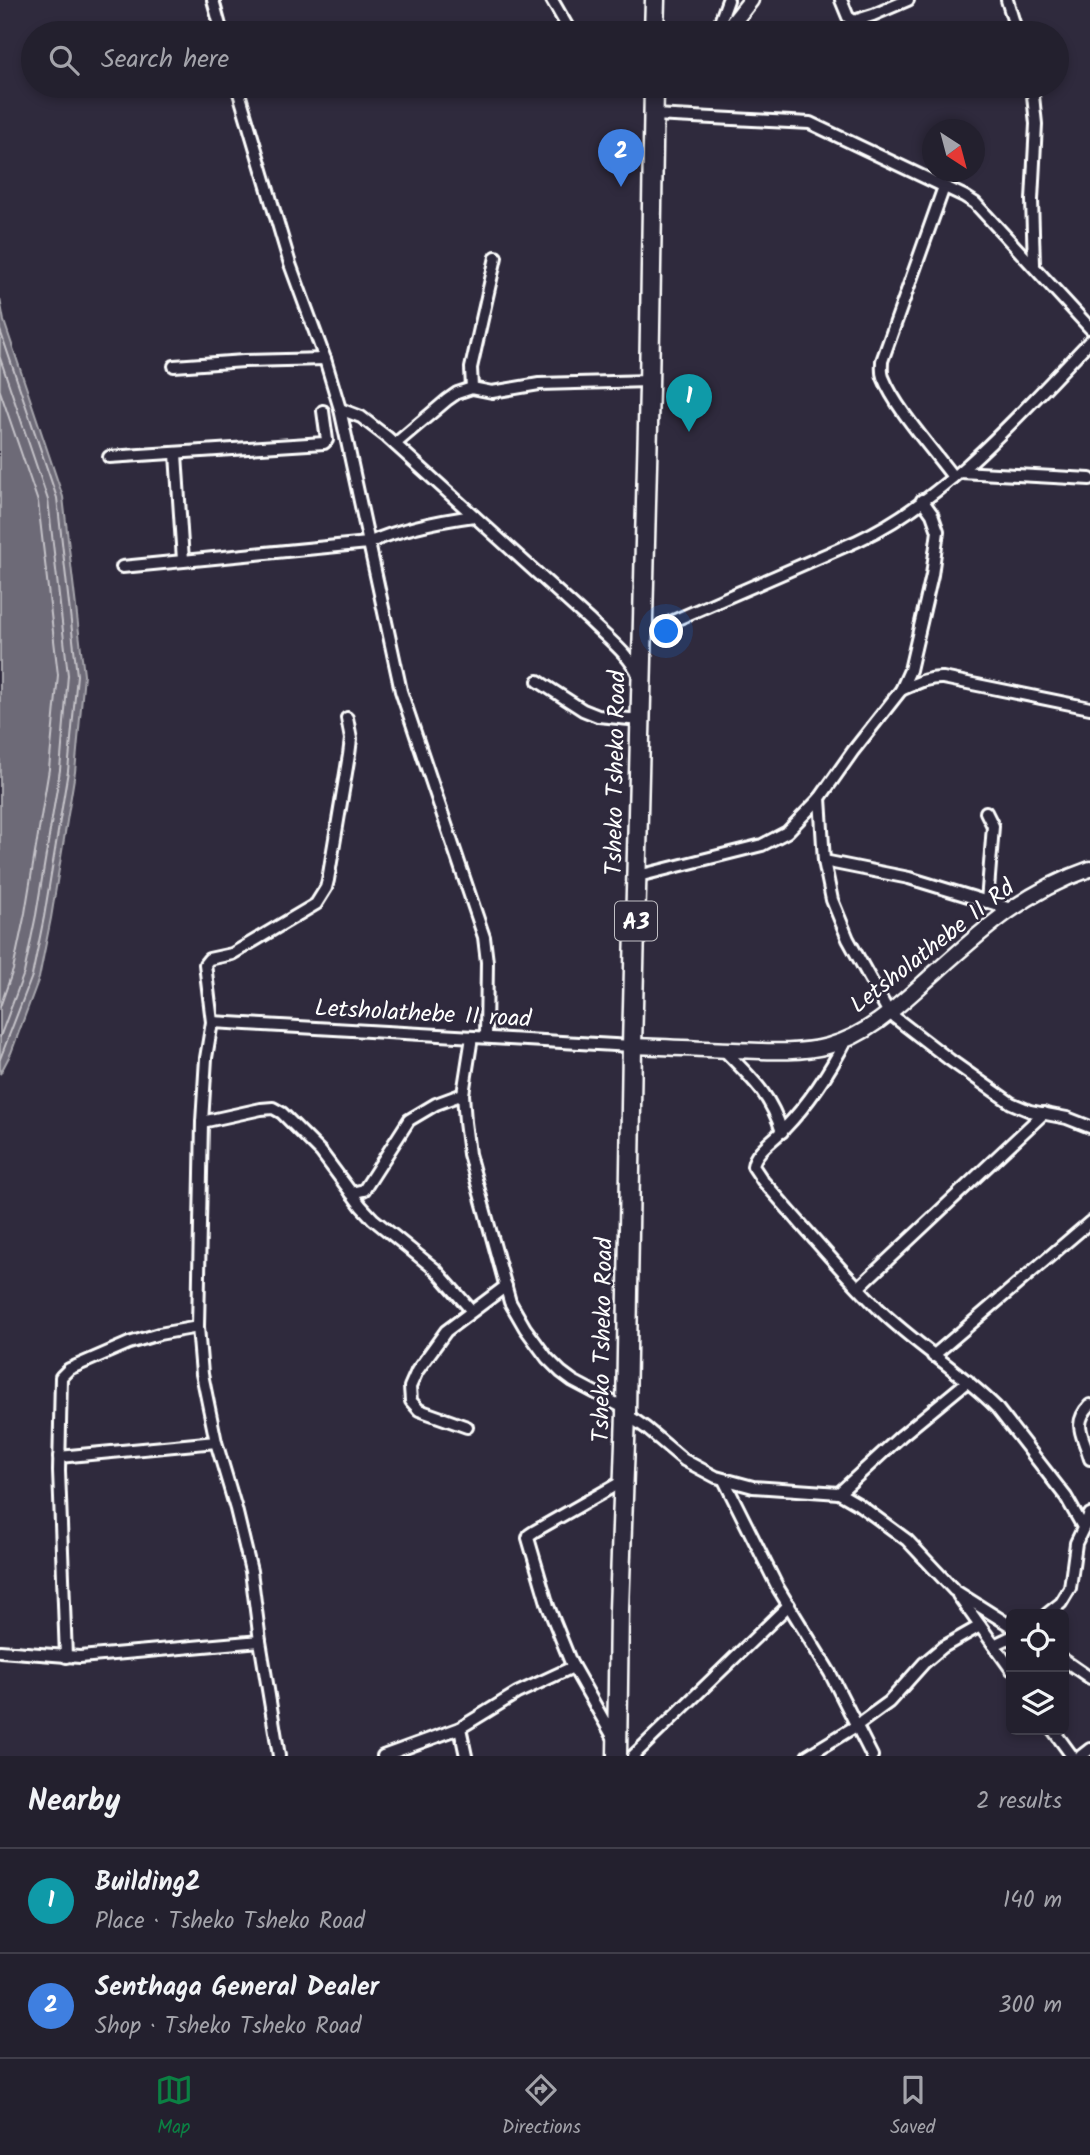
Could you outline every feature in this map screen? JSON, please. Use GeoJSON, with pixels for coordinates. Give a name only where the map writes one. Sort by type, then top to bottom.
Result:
{"type":"FeatureCollection","features":[{"type":"Feature","properties":{"kind":"highway"},"geometry":{"type":"LineString","coordinates":[[654,21],[655,0]]}},
{"type":"Feature","properties":{"kind":"highway","name":"Tsheko Tsheko Road"},"geometry":{"type":"LineString","coordinates":[[617,1750],[654,98]]}},
{"type":"Feature","properties":{"kind":"street"},"geometry":{"type":"LineString","coordinates":[[212,0],[218,21]]}},
{"type":"Feature","properties":{"kind":"street"},"geometry":{"type":"LineString","coordinates":[[552,0],[564,21]]}},
{"type":"Feature","properties":{"kind":"street"},"geometry":{"type":"LineString","coordinates":[[720,21],[728,0]]}},
{"type":"Feature","properties":{"kind":"street"},"geometry":{"type":"LineString","coordinates":[[734,21],[751,0]]}},
{"type":"Feature","properties":{"kind":"street"},"geometry":{"type":"LineString","coordinates":[[841,0],[848,17],[854,21],[908,0]]}},
{"type":"Feature","properties":{"kind":"street"},"geometry":{"type":"LineString","coordinates":[[1007,0],[1013,21]]}},
{"type":"Feature","properties":{"kind":"street"},"geometry":{"type":"LineString","coordinates":[[241,98],[290,264],[325,359],[340,409],[401,691],[484,937],[487,962],[486,1037]]}},
{"type":"Feature","properties":{"kind":"street"},"geometry":{"type":"LineString","coordinates":[[1033,98],[1036,124],[1032,200],[1034,264]]}},
{"type":"Feature","properties":{"kind":"street"},"geometry":{"type":"LineString","coordinates":[[654,115],[810,123],[964,196],[975,203],[1034,264],[1090,328]]}},
{"type":"Feature","properties":{"kind":"street"},"geometry":{"type":"LineString","coordinates":[[944,187],[882,361],[881,369],[885,381],[900,406],[956,474],[1090,479]]}},
{"type":"Feature","properties":{"kind":"street"},"geometry":{"type":"LineString","coordinates":[[472,388],[471,368],[496,257]]}},
{"type":"Feature","properties":{"kind":"street"},"geometry":{"type":"LineString","coordinates":[[643,634],[872,534],[956,474],[1012,423],[1090,341]]}},
{"type":"Feature","properties":{"kind":"street"},"geometry":{"type":"LineString","coordinates":[[174,366],[325,359]]}},
{"type":"Feature","properties":{"kind":"street"},"geometry":{"type":"LineString","coordinates":[[395,444],[447,400],[472,388],[492,392],[550,383],[649,381]]}},
{"type":"Feature","properties":{"kind":"street"},"geometry":{"type":"LineString","coordinates":[[340,409],[373,425],[395,444],[613,643],[635,667],[641,682]]}},
{"type":"Feature","properties":{"kind":"street"},"geometry":{"type":"LineString","coordinates":[[108,457],[324,443],[327,440],[323,411]]}},
{"type":"Feature","properties":{"kind":"street"},"geometry":{"type":"LineString","coordinates":[[176,454],[183,560]]}},
{"type":"Feature","properties":{"kind":"street"},"geometry":{"type":"LineString","coordinates":[[638,876],[761,845],[787,832],[820,798],[901,690],[910,670],[937,546],[937,524],[922,500]]}},
{"type":"Feature","properties":{"kind":"street"},"geometry":{"type":"LineString","coordinates":[[122,567],[368,543],[424,524],[474,516]]}},
{"type":"Feature","properties":{"kind":"street"},"geometry":{"type":"LineString","coordinates":[[901,690],[933,677],[1090,708]]}},
{"type":"Feature","properties":{"kind":"street"},"geometry":{"type":"LineString","coordinates":[[538,681],[583,710],[598,716],[640,720]]}},
{"type":"Feature","properties":{"kind":"street"},"geometry":{"type":"LineString","coordinates":[[279,1756],[251,1571],[216,1442],[202,1374],[198,1327],[202,1122],[206,1058],[212,1022],[206,961],[233,954],[316,904],[326,888],[351,739],[347,718]]}},
{"type":"Feature","properties":{"kind":"street"},"geometry":{"type":"LineString","coordinates":[[820,798],[824,861],[832,900],[841,923],[890,1013],[1011,1103],[1030,1111],[1090,1127]]}},
{"type":"Feature","properties":{"kind":"street"},"geometry":{"type":"LineString","coordinates":[[986,812],[993,826],[987,902]]}},
{"type":"Feature","properties":{"kind":"street"},"geometry":{"type":"LineString","coordinates":[[824,861],[909,878],[1011,909]]}},
{"type":"Feature","properties":{"kind":"street","name":"Letsholathebe II Rd"},"geometry":{"type":"LineString","coordinates":[[632,1046],[782,1052],[829,1045],[859,1033],[890,1013],[1011,909],[1050,885],[1090,869]]}},
{"type":"Feature","properties":{"kind":"street","name":"Letsholathebe II road"},"geometry":{"type":"LineString","coordinates":[[212,1022],[632,1046]]}},
{"type":"Feature","properties":{"kind":"street"},"geometry":{"type":"LineString","coordinates":[[472,1037],[463,1094],[469,1154],[510,1302],[547,1358],[573,1381],[626,1412],[684,1460],[724,1480],[753,1487],[839,1493],[858,1504],[907,1540],[954,1590],[1006,1662]]}},
{"type":"Feature","properties":{"kind":"street"},"geometry":{"type":"LineString","coordinates":[[847,1038],[823,1081],[782,1132],[758,1153],[753,1166],[763,1181],[878,1309],[933,1356],[968,1381],[996,1407],[1087,1522],[1076,1543],[1067,1596],[1053,1609]]}},
{"type":"Feature","properties":{"kind":"street"},"geometry":{"type":"LineString","coordinates":[[724,1050],[763,1091],[777,1116],[782,1132]]}},
{"type":"Feature","properties":{"kind":"street"},"geometry":{"type":"LineString","coordinates":[[351,1193],[364,1189],[409,1120],[436,1104],[463,1094]]}},
{"type":"Feature","properties":{"kind":"street"},"geometry":{"type":"LineString","coordinates":[[202,1122],[261,1108],[273,1108],[282,1113],[321,1152],[373,1219],[436,1270],[472,1311]]}},
{"type":"Feature","properties":{"kind":"street"},"geometry":{"type":"LineString","coordinates":[[859,1287],[1044,1113]]}},
{"type":"Feature","properties":{"kind":"street"},"geometry":{"type":"LineString","coordinates":[[933,1356],[1090,1222]]}},
{"type":"Feature","properties":{"kind":"street"},"geometry":{"type":"LineString","coordinates":[[467,1427],[419,1410],[411,1401],[410,1387],[417,1371],[446,1331],[506,1286]]}},
{"type":"Feature","properties":{"kind":"street"},"geometry":{"type":"LineString","coordinates":[[66,1657],[59,1457],[60,1383],[64,1372],[129,1343],[198,1327]]}},
{"type":"Feature","properties":{"kind":"street"},"geometry":{"type":"LineString","coordinates":[[839,1493],[901,1436],[968,1381]]}},
{"type":"Feature","properties":{"kind":"street"},"geometry":{"type":"LineString","coordinates":[[1090,1405],[1082,1413],[1080,1420],[1090,1459]]}},
{"type":"Feature","properties":{"kind":"street"},"geometry":{"type":"LineString","coordinates":[[59,1457],[216,1442]]}},
{"type":"Feature","properties":{"kind":"street"},"geometry":{"type":"LineString","coordinates":[[724,1480],[789,1605],[831,1673],[872,1756]]}},
{"type":"Feature","properties":{"kind":"street"},"geometry":{"type":"LineString","coordinates":[[617,1750],[573,1667],[548,1606],[529,1535],[623,1481]]}},
{"type":"Feature","properties":{"kind":"street"},"geometry":{"type":"LineString","coordinates":[[954,1590],[1006,1623]]}},
{"type":"Feature","properties":{"kind":"street"},"geometry":{"type":"LineString","coordinates":[[633,1756],[789,1605]]}},
{"type":"Feature","properties":{"kind":"street"},"geometry":{"type":"LineString","coordinates":[[807,1756],[889,1702],[924,1662],[943,1647],[980,1626]]}},
{"type":"Feature","properties":{"kind":"street"},"geometry":{"type":"LineString","coordinates":[[994,1644],[1006,1639]]}},
{"type":"Feature","properties":{"kind":"street"},"geometry":{"type":"LineString","coordinates":[[0,1651],[66,1657],[113,1656],[260,1641]]}},
{"type":"Feature","properties":{"kind":"street"},"geometry":{"type":"LineString","coordinates":[[1069,1663],[1090,1678]]}},
{"type":"Feature","properties":{"kind":"street"},"geometry":{"type":"LineString","coordinates":[[383,1756],[460,1728],[516,1693],[573,1667]]}},
{"type":"Feature","properties":{"kind":"street"},"geometry":{"type":"LineString","coordinates":[[460,1728],[466,1756]]}},
{"type":"Feature","properties":{"kind":"street"},"geometry":{"type":"LineString","coordinates":[[1057,1735],[1072,1756]]}},
{"type":"Feature","properties":{"kind":"street"},"geometry":{"type":"LineString","coordinates":[[1081,1756],[1090,1749]]}},
{"type":"Feature","properties":{"kind":"water"},"geometry":{"type":"Polygon","coordinates":[[[0,299],[4,321],[63,497],[84,675],[75,772],[39,978],[11,1053],[0,1074],[0,299]]]}},
{"type":"Feature","properties":{"kind":"place","name":"Senthaga General Dealer"},"geometry":{"type":"Point","coordinates":[621,187]}},
{"type":"Feature","properties":{"kind":"place","name":"Building2"},"geometry":{"type":"Point","coordinates":[689,432]}}]}
